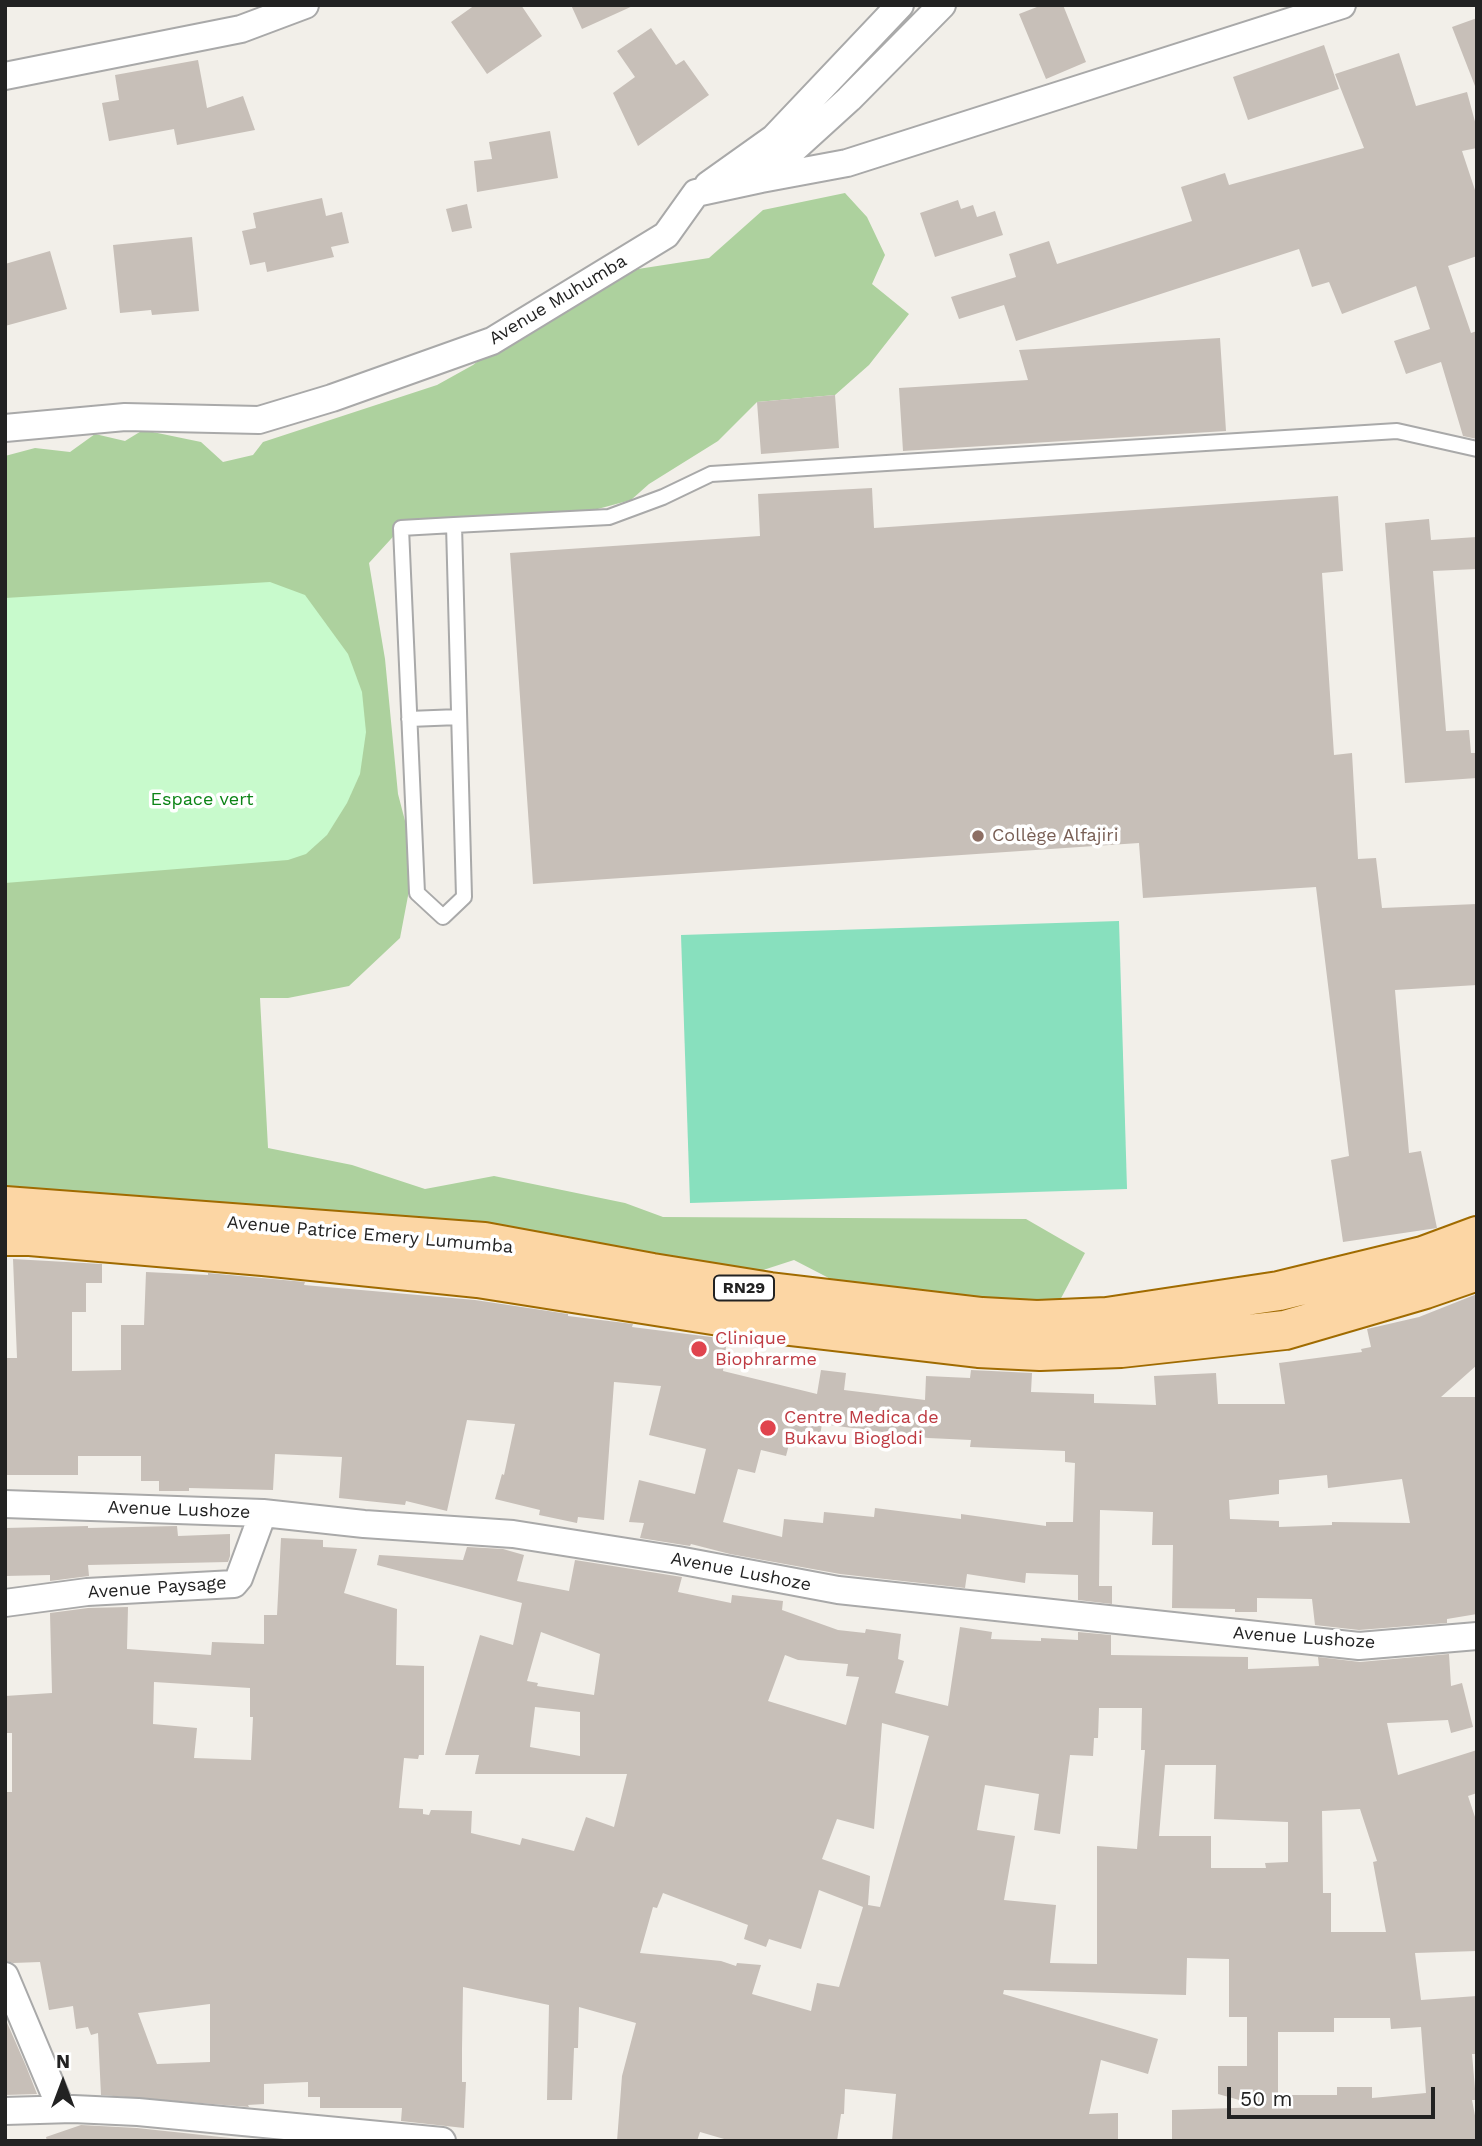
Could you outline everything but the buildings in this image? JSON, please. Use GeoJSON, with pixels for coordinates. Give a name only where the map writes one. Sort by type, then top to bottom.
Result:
{"type":"FeatureCollection","features":[{"type":"Feature","properties":{"kind":"main road","name":"Avenue Patrice Emery Lumumba"},"geometry":{"type":"LineString","coordinates":[[5,1206],[481,1260],[652,1273],[770,1292],[982,1317],[1037,1320],[1107,1317],[1279,1291],[1423,1256],[1477,1236]]}},
{"type":"Feature","properties":{"kind":"main road","name":"Avenue Patrice Emery Lumumba"},"geometry":{"type":"LineString","coordinates":[[5,1236],[236,1254],[481,1260],[764,1323],[978,1348],[1040,1351],[1121,1348],[1285,1330],[1477,1271]]}},
{"type":"Feature","properties":{"kind":"main road"},"geometry":{"type":"LineString","coordinates":[[1279,1291],[1285,1330]]}},
{"type":"Feature","properties":{"kind":"street"},"geometry":{"type":"LineString","coordinates":[[5,76],[242,29],[305,5]]}},
{"type":"Feature","properties":{"kind":"street","name":"Avenue Muhumba"},"geometry":{"type":"LineString","coordinates":[[5,428],[125,417],[258,420],[332,398],[492,341],[666,236],[696,193],[774,138],[900,5]]}},
{"type":"Feature","properties":{"kind":"street"},"geometry":{"type":"LineString","coordinates":[[761,179],[849,99],[942,5]]}},
{"type":"Feature","properties":{"kind":"street"},"geometry":{"type":"LineString","coordinates":[[696,193],[847,163],[1342,5]]}},
{"type":"Feature","properties":{"kind":"street","name":"Avenue Lushoze"},"geometry":{"type":"LineString","coordinates":[[5,1504],[263,1513],[364,1524],[513,1534],[678,1560],[838,1590],[1346,1645],[1477,1636]]}},
{"type":"Feature","properties":{"kind":"street","name":"Avenue Paysage"},"geometry":{"type":"LineString","coordinates":[[5,1603],[87,1592],[234,1584],[239,1578],[263,1513]]}},
{"type":"Feature","properties":{"kind":"street"},"geometry":{"type":"LineString","coordinates":[[5,1976],[61,2109]]}},
{"type":"Feature","properties":{"kind":"street"},"geometry":{"type":"LineString","coordinates":[[5,2110],[138,2112],[442,2141]]}},
{"type":"Feature","properties":{"kind":"lane"},"geometry":{"type":"LineString","coordinates":[[454,526],[464,897],[443,917],[417,893],[401,528],[609,517],[663,498],[711,474],[1397,431],[1477,449]]}},
{"type":"Feature","properties":{"kind":"lane"},"geometry":{"type":"LineString","coordinates":[[409,719],[459,717]]}},
{"type":"Feature","properties":{"kind":"green space","name":"Espace vert"},"geometry":{"type":"Polygon","coordinates":[[[845,193],[867,217],[885,255],[872,284],[909,314],[869,365],[835,395],[757,402],[718,441],[649,484],[631,500],[557,520],[401,528],[369,563],[385,659],[398,794],[415,859],[400,938],[349,986],[288,998],[260,998],[268,1148],[352,1165],[425,1189],[494,1176],[625,1203],[663,1217],[1026,1219],[1085,1253],[1050,1319],[881,1305],[794,1260],[720,1284],[5,1207],[5,456],[35,448],[70,452],[95,434],[125,441],[143,430],[201,442],[223,462],[253,455],[263,442],[437,385],[473,365],[540,312],[638,269],[709,258],[763,210],[845,193]]]}},
{"type":"Feature","properties":{"kind":"green space"},"geometry":{"type":"Polygon","coordinates":[[[270,582],[305,595],[348,654],[362,692],[366,732],[360,774],[347,803],[327,835],[306,854],[288,860],[5,883],[5,598],[270,582]]]}},
{"type":"Feature","properties":{"kind":"green space"},"geometry":{"type":"Polygon","coordinates":[[[1119,921],[1127,1189],[690,1203],[681,935],[1119,921]]]}},
{"type":"Feature","properties":{"kind":"place","name":"Collège Alfajiri"},"geometry":{"type":"Point","coordinates":[978,836]}},
{"type":"Feature","properties":{"kind":"place","name":"Clinique Biophrarme"},"geometry":{"type":"Point","coordinates":[699,1349]}},
{"type":"Feature","properties":{"kind":"place","name":"Centre Medica de Bukavu Bioglodi"},"geometry":{"type":"Point","coordinates":[768,1428]}}]}
